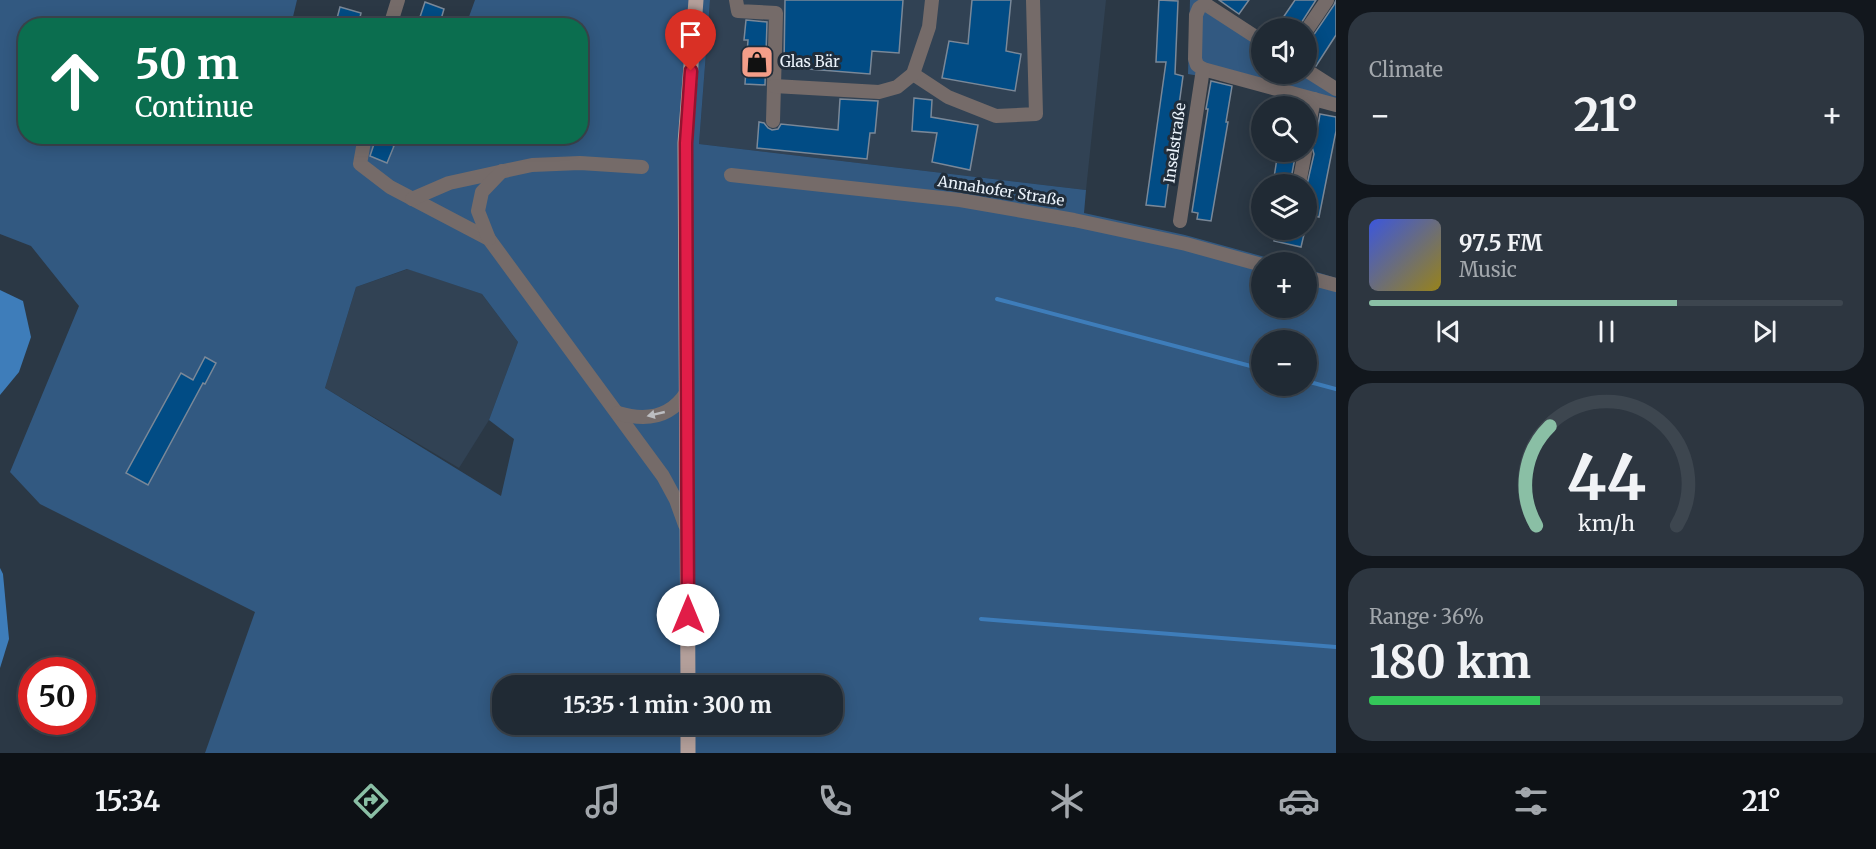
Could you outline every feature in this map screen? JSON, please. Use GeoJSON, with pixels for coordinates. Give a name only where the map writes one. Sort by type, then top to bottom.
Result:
{"type":"FeatureCollection","features":[{"type":"Feature","properties":{"kind":"main road"},"geometry":{"type":"LineString","coordinates":[[688,675],[686,143],[696,0]]}},
{"type":"Feature","properties":{"kind":"main road"},"geometry":{"type":"LineString","coordinates":[[688,735],[688,753]]}},
{"type":"Feature","properties":{"kind":"street"},"geometry":{"type":"LineString","coordinates":[[392,18],[398,0]]}},
{"type":"Feature","properties":{"kind":"street"},"geometry":{"type":"LineString","coordinates":[[736,0],[738,10],[776,13],[773,121]]}},
{"type":"Feature","properties":{"kind":"street"},"geometry":{"type":"LineString","coordinates":[[774,86],[879,92],[897,87],[913,74],[929,27],[932,0]]}},
{"type":"Feature","properties":{"kind":"street"},"geometry":{"type":"LineString","coordinates":[[913,74],[948,97],[996,116],[1036,114],[1033,0]]}},
{"type":"Feature","properties":{"kind":"street"},"geometry":{"type":"LineString","coordinates":[[1315,18],[1327,0]]}},
{"type":"Feature","properties":{"kind":"street","name":"Inselstraße"},"geometry":{"type":"LineString","coordinates":[[1180,221],[1203,69],[1197,65],[1195,59],[1196,15],[1205,2],[1251,33]]}},
{"type":"Feature","properties":{"kind":"street"},"geometry":{"type":"LineString","coordinates":[[1203,69],[1303,96]]}},
{"type":"Feature","properties":{"kind":"street"},"geometry":{"type":"LineString","coordinates":[[1317,77],[1336,89]]}},
{"type":"Feature","properties":{"kind":"street"},"geometry":{"type":"LineString","coordinates":[[1317,100],[1336,105]]}},
{"type":"Feature","properties":{"kind":"street"},"geometry":{"type":"LineString","coordinates":[[364,144],[360,164],[390,188],[489,238]]}},
{"type":"Feature","properties":{"kind":"street"},"geometry":{"type":"LineString","coordinates":[[412,199],[449,183],[532,165],[580,163],[642,167]]}},
{"type":"Feature","properties":{"kind":"street"},"geometry":{"type":"LineString","coordinates":[[502,171],[482,192],[478,211],[489,238],[663,476],[676,500],[687,532]]}},
{"type":"Feature","properties":{"kind":"street","name":"Annahofer Straße"},"geometry":{"type":"LineString","coordinates":[[731,175],[960,200],[1074,220],[1163,239],[1251,262]]}},
{"type":"Feature","properties":{"kind":"street"},"geometry":{"type":"LineString","coordinates":[[1317,280],[1336,285]]}},
{"type":"Feature","properties":{"kind":"street"},"geometry":{"type":"LineString","coordinates":[[618,413],[635,418],[654,416],[676,407],[686,393]]}},
{"type":"Feature","properties":{"kind":"shaded area"},"geometry":{"type":"Polygon","coordinates":[[[0,0],[297,0],[293,18],[18,18],[18,144],[588,144],[588,18],[469,18],[475,0],[710,0],[699,144],[1086,190],[1084,213],[1185,235],[1251,253],[1251,318],[1317,318],[1317,272],[1336,278],[1336,753],[205,753],[255,612],[40,504],[10,472],[79,306],[31,246],[0,234],[0,0]],[[407,269],[356,287],[325,388],[501,496],[514,439],[489,420],[518,342],[482,294],[407,269]]]}},
{"type":"Feature","properties":{"kind":"shaded area"},"geometry":{"type":"Polygon","coordinates":[[[710,0],[1106,0],[1086,190],[699,144],[710,0]]]}},
{"type":"Feature","properties":{"kind":"shaded area"},"geometry":{"type":"Polygon","coordinates":[[[1190,0],[1212,0],[1213,4],[1251,29],[1251,84],[1317,84],[1317,78],[1336,85],[1336,110],[1317,105],[1317,96],[1285,96],[1234,82],[1188,74],[1190,0]]]}},
{"type":"Feature","properties":{"kind":"shaded area"},"geometry":{"type":"Polygon","coordinates":[[[408,269],[482,294],[518,342],[489,420],[459,468],[325,388],[356,287],[408,269]]]}},
{"type":"Feature","properties":{"kind":"shaded area"},"geometry":{"type":"Polygon","coordinates":[[[0,290],[23,301],[31,337],[19,372],[0,395],[0,290]]]}},
{"type":"Feature","properties":{"kind":"shaded area"},"geometry":{"type":"Polygon","coordinates":[[[0,568],[3,574],[9,639],[0,668],[0,568]]]}},
{"type":"Feature","properties":{"kind":"building"},"geometry":{"type":"Polygon","coordinates":[[[785,0],[903,0],[899,53],[872,51],[870,74],[784,67],[785,0]]]}},
{"type":"Feature","properties":{"kind":"building"},"geometry":{"type":"Polygon","coordinates":[[[972,0],[1011,0],[1006,51],[1021,54],[1015,91],[942,78],[949,41],[968,44],[972,0]]]}},
{"type":"Feature","properties":{"kind":"building"},"geometry":{"type":"Polygon","coordinates":[[[1159,0],[1178,1],[1175,74],[1183,76],[1165,207],[1146,205],[1166,62],[1156,62],[1159,0]]]}},
{"type":"Feature","properties":{"kind":"building"},"geometry":{"type":"Polygon","coordinates":[[[1219,0],[1249,0],[1239,14],[1219,0]]]}},
{"type":"Feature","properties":{"kind":"building"},"geometry":{"type":"Polygon","coordinates":[[[1295,0],[1316,0],[1304,18],[1283,18],[1295,0]]]}},
{"type":"Feature","properties":{"kind":"building"},"geometry":{"type":"Polygon","coordinates":[[[1336,0],[1336,35],[1317,64],[1317,30],[1336,0]]]}},
{"type":"Feature","properties":{"kind":"building"},"geometry":{"type":"Polygon","coordinates":[[[425,2],[444,9],[441,18],[420,18],[425,2]]]}},
{"type":"Feature","properties":{"kind":"building"},"geometry":{"type":"Polygon","coordinates":[[[340,7],[361,13],[360,18],[337,18],[340,7]]]}},
{"type":"Feature","properties":{"kind":"building","name":"Glas Bär"},"geometry":{"type":"Polygon","coordinates":[[[746,20],[767,22],[765,85],[745,84],[748,40],[744,40],[746,20]]]}},
{"type":"Feature","properties":{"kind":"building"},"geometry":{"type":"Polygon","coordinates":[[[1211,81],[1232,86],[1211,221],[1197,219],[1198,213],[1192,212],[1211,81]]]}},
{"type":"Feature","properties":{"kind":"building"},"geometry":{"type":"Polygon","coordinates":[[[914,98],[932,100],[931,117],[978,125],[970,170],[932,162],[937,133],[912,131],[914,98]]]}},
{"type":"Feature","properties":{"kind":"building"},"geometry":{"type":"Polygon","coordinates":[[[840,99],[878,101],[875,133],[870,133],[867,159],[757,148],[759,122],[772,130],[778,129],[781,124],[838,130],[840,99]]]}},
{"type":"Feature","properties":{"kind":"building"},"geometry":{"type":"Polygon","coordinates":[[[1320,114],[1336,117],[1336,131],[1319,217],[1317,217],[1317,174],[1309,174],[1312,162],[1317,162],[1317,131],[1320,114]]]}},
{"type":"Feature","properties":{"kind":"building"},"geometry":{"type":"Polygon","coordinates":[[[374,144],[394,146],[387,163],[370,156],[374,144]]]}},
{"type":"Feature","properties":{"kind":"building"},"geometry":{"type":"Polygon","coordinates":[[[1276,162],[1294,162],[1292,174],[1275,174],[1276,162]]]}},
{"type":"Feature","properties":{"kind":"building"},"geometry":{"type":"Polygon","coordinates":[[[1274,240],[1303,240],[1301,247],[1274,240]]]}},
{"type":"Feature","properties":{"kind":"building"},"geometry":{"type":"Polygon","coordinates":[[[205,357],[216,363],[148,485],[126,473],[181,373],[193,380],[205,357]]]}},
{"type":"Feature","properties":{"kind":"waterway"},"geometry":{"type":"LineString","coordinates":[[997,299],[1251,366]]}},
{"type":"Feature","properties":{"kind":"waterway"},"geometry":{"type":"LineString","coordinates":[[1317,384],[1336,389]]}},
{"type":"Feature","properties":{"kind":"waterway"},"geometry":{"type":"LineString","coordinates":[[981,619],[1336,647]]}},
{"type":"Feature","properties":{"kind":"place","name":"Glas Bär"},"geometry":{"type":"Point","coordinates":[757,62]}},
{"type":"Feature","properties":{"kind":"route"},"geometry":{"type":"LineString","coordinates":[[688,615],[685,277],[686,143],[691,71]]}}]}
